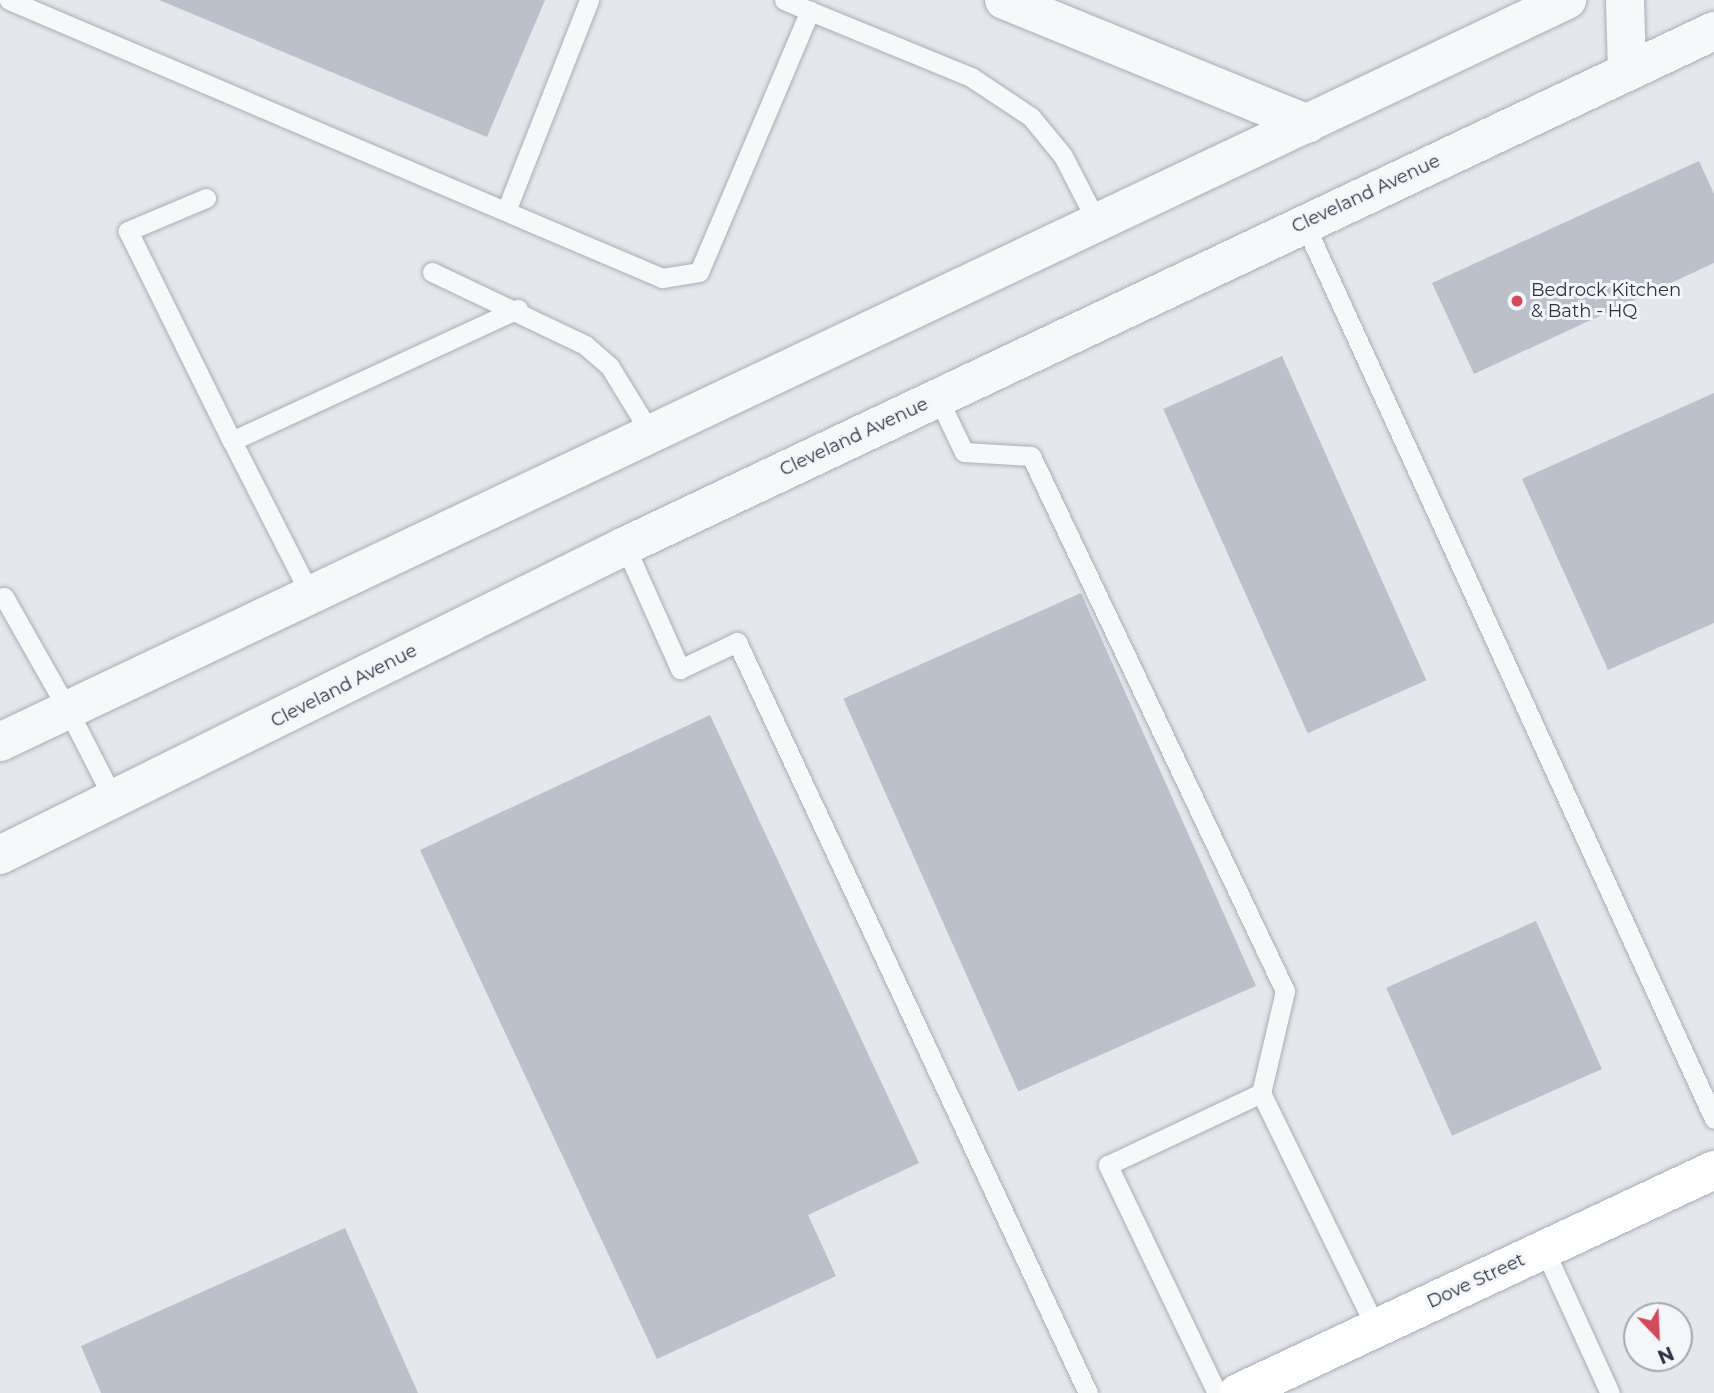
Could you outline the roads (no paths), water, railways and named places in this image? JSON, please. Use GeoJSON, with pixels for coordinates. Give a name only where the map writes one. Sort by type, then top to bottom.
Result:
{"type":"FeatureCollection","features":[{"type":"Feature","properties":{"kind":"street"},"geometry":{"type":"LineString","coordinates":[[1004,0],[1308,124]]}},
{"type":"Feature","properties":{"kind":"street"},"geometry":{"type":"LineString","coordinates":[[0,742],[1567,0]]}},
{"type":"Feature","properties":{"kind":"street"},"geometry":{"type":"LineString","coordinates":[[1625,0],[1627,72]]}},
{"type":"Feature","properties":{"kind":"street","name":"Cleveland Avenue"},"geometry":{"type":"LineString","coordinates":[[0,855],[625,546],[1714,31]]}},
{"type":"Feature","properties":{"kind":"street","name":"Dove Street"},"geometry":{"type":"LineString","coordinates":[[1238,1393],[1714,1170]]}},
{"type":"Feature","properties":{"kind":"lane"},"geometry":{"type":"LineString","coordinates":[[9,0],[662,278],[699,272],[810,11]]}},
{"type":"Feature","properties":{"kind":"lane"},"geometry":{"type":"LineString","coordinates":[[506,211],[589,0]]}},
{"type":"Feature","properties":{"kind":"lane"},"geometry":{"type":"LineString","coordinates":[[784,0],[971,77],[1031,117],[1063,156],[1098,224]]}},
{"type":"Feature","properties":{"kind":"lane"},"geometry":{"type":"LineString","coordinates":[[206,198],[128,231],[310,594]]}},
{"type":"Feature","properties":{"kind":"lane"},"geometry":{"type":"LineString","coordinates":[[1304,223],[1714,1119]]}},
{"type":"Feature","properties":{"kind":"lane"},"geometry":{"type":"LineString","coordinates":[[432,272],[518,309],[585,345],[610,367],[651,434]]}},
{"type":"Feature","properties":{"kind":"lane"},"geometry":{"type":"LineString","coordinates":[[232,441],[518,309]]}},
{"type":"Feature","properties":{"kind":"lane"},"geometry":{"type":"LineString","coordinates":[[938,398],[964,452],[1031,456],[1285,990],[1261,1093],[1376,1328]]}},
{"type":"Feature","properties":{"kind":"lane"},"geometry":{"type":"LineString","coordinates":[[625,546],[680,668],[737,642],[1088,1393]]}},
{"type":"Feature","properties":{"kind":"lane"},"geometry":{"type":"LineString","coordinates":[[0,599],[68,710],[114,800]]}},
{"type":"Feature","properties":{"kind":"lane"},"geometry":{"type":"LineString","coordinates":[[1217,1393],[1108,1165],[1261,1093]]}},
{"type":"Feature","properties":{"kind":"lane"},"geometry":{"type":"LineString","coordinates":[[1545,1249],[1610,1393]]}},
{"type":"Feature","properties":{"kind":"place","name":"Bedrock Kitchen & Bath - HQ"},"geometry":{"type":"Point","coordinates":[1517,301]}}]}
